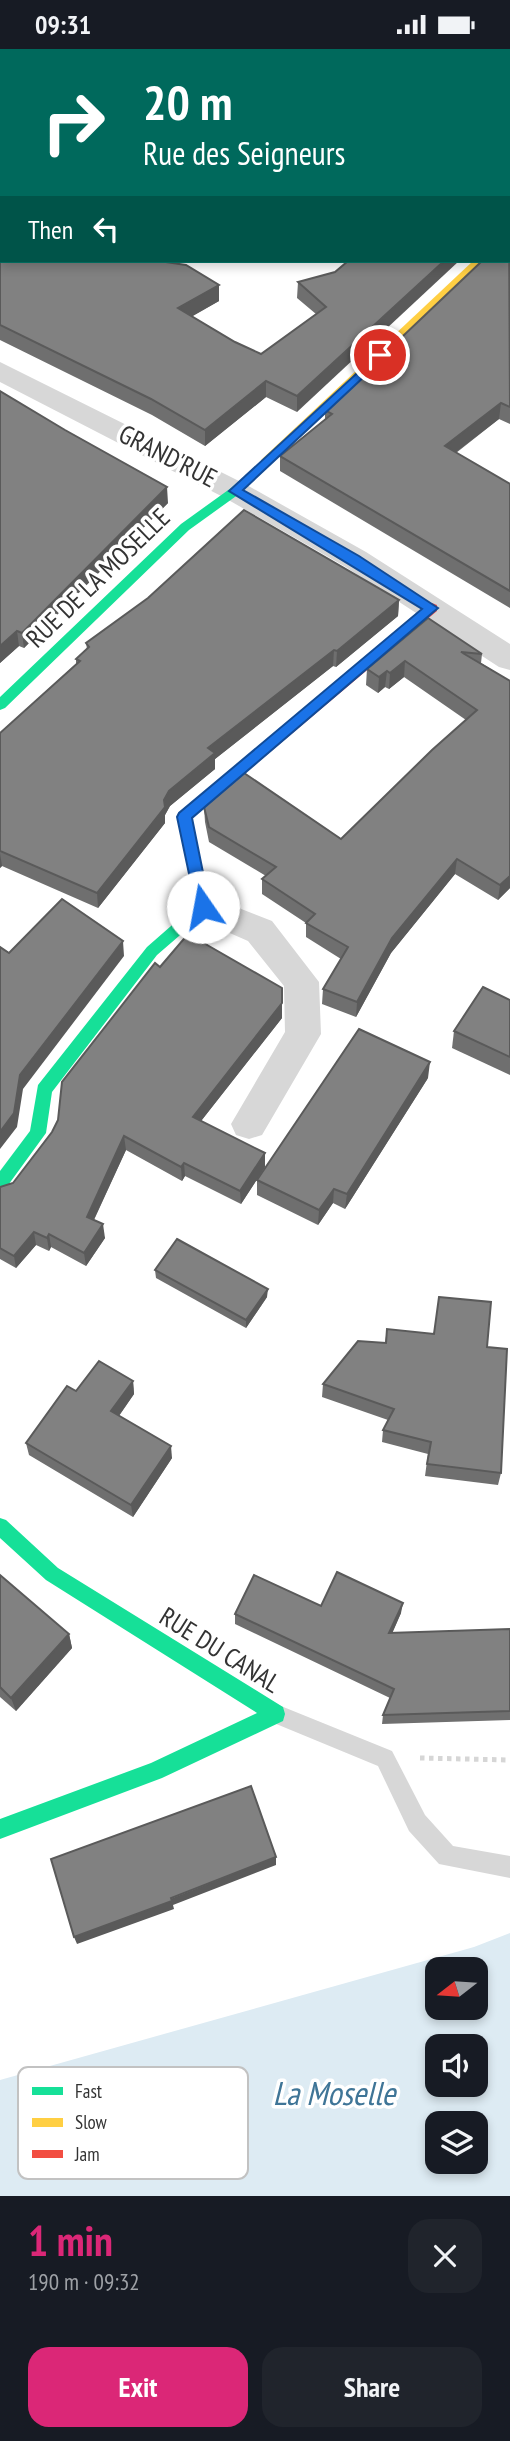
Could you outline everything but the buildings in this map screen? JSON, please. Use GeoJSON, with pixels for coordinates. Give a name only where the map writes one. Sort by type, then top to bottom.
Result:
{"type":"FeatureCollection","features":[{"type":"Feature","properties":{"kind":"street","name":"RUE DE LA MOSELLE"},"geometry":{"type":"LineString","coordinates":[[0,705],[185,527],[235,491],[477,263]]}},
{"type":"Feature","properties":{"kind":"street","name":"GRAND'RUE"},"geometry":{"type":"LineString","coordinates":[[0,370],[235,491],[355,559],[510,659]]}},
{"type":"Feature","properties":{"kind":"street"},"geometry":{"type":"LineString","coordinates":[[203,907],[184,817],[432,608]]}},
{"type":"Feature","properties":{"kind":"street"},"geometry":{"type":"LineString","coordinates":[[203,907],[260,931],[301,982],[303,1034],[249,1124]]}},
{"type":"Feature","properties":{"kind":"street"},"geometry":{"type":"LineString","coordinates":[[0,1183],[38,1133],[44,1090],[152,951],[203,907]]}},
{"type":"Feature","properties":{"kind":"street","name":"RUE DU CANAL"},"geometry":{"type":"LineString","coordinates":[[0,1526],[52,1574],[276,1714]]}},
{"type":"Feature","properties":{"kind":"street","name":"RUE DU CANAL"},"geometry":{"type":"LineString","coordinates":[[0,1829],[155,1771],[276,1714]]}},
{"type":"Feature","properties":{"kind":"lane"},"geometry":{"type":"LineString","coordinates":[[276,1714],[385,1758],[417,1823],[447,1856],[510,1867]]}},
{"type":"Feature","properties":{"kind":"path"},"geometry":{"type":"LineString","coordinates":[[385,1758],[510,1760]]}},
{"type":"Feature","properties":{"kind":"water","name":"La Moselle"},"geometry":{"type":"Polygon","coordinates":[[[510,1933],[510,2196],[0,2196],[0,2080],[18,2075],[18,2179],[248,2179],[248,2067],[46,2067],[425,1961],[425,2020],[488,2020],[488,1957],[438,1957],[510,1933]]]}},
{"type":"Feature","properties":{"kind":"traffic: fast"},"geometry":{"type":"LineString","coordinates":[[0,705],[185,527],[235,491],[265,463]]}},
{"type":"Feature","properties":{"kind":"traffic: fast"},"geometry":{"type":"LineString","coordinates":[[0,1183],[38,1133],[44,1090],[152,951],[203,907],[191,848]]}},
{"type":"Feature","properties":{"kind":"traffic: fast"},"geometry":{"type":"LineString","coordinates":[[0,1526],[52,1574],[276,1714]]}},
{"type":"Feature","properties":{"kind":"traffic: fast"},"geometry":{"type":"LineString","coordinates":[[0,1829],[155,1771],[276,1714]]}},
{"type":"Feature","properties":{"kind":"traffic: slow"},"geometry":{"type":"LineString","coordinates":[[265,463],[477,263]]}},
{"type":"Feature","properties":{"kind":"traffic: jam"},"geometry":{"type":"LineString","coordinates":[[191,848],[184,817],[432,608]]}},
{"type":"Feature","properties":{"kind":"route"},"geometry":{"type":"LineString","coordinates":[[203,907],[184,817],[432,608],[355,559],[235,491],[380,355]]}}]}
